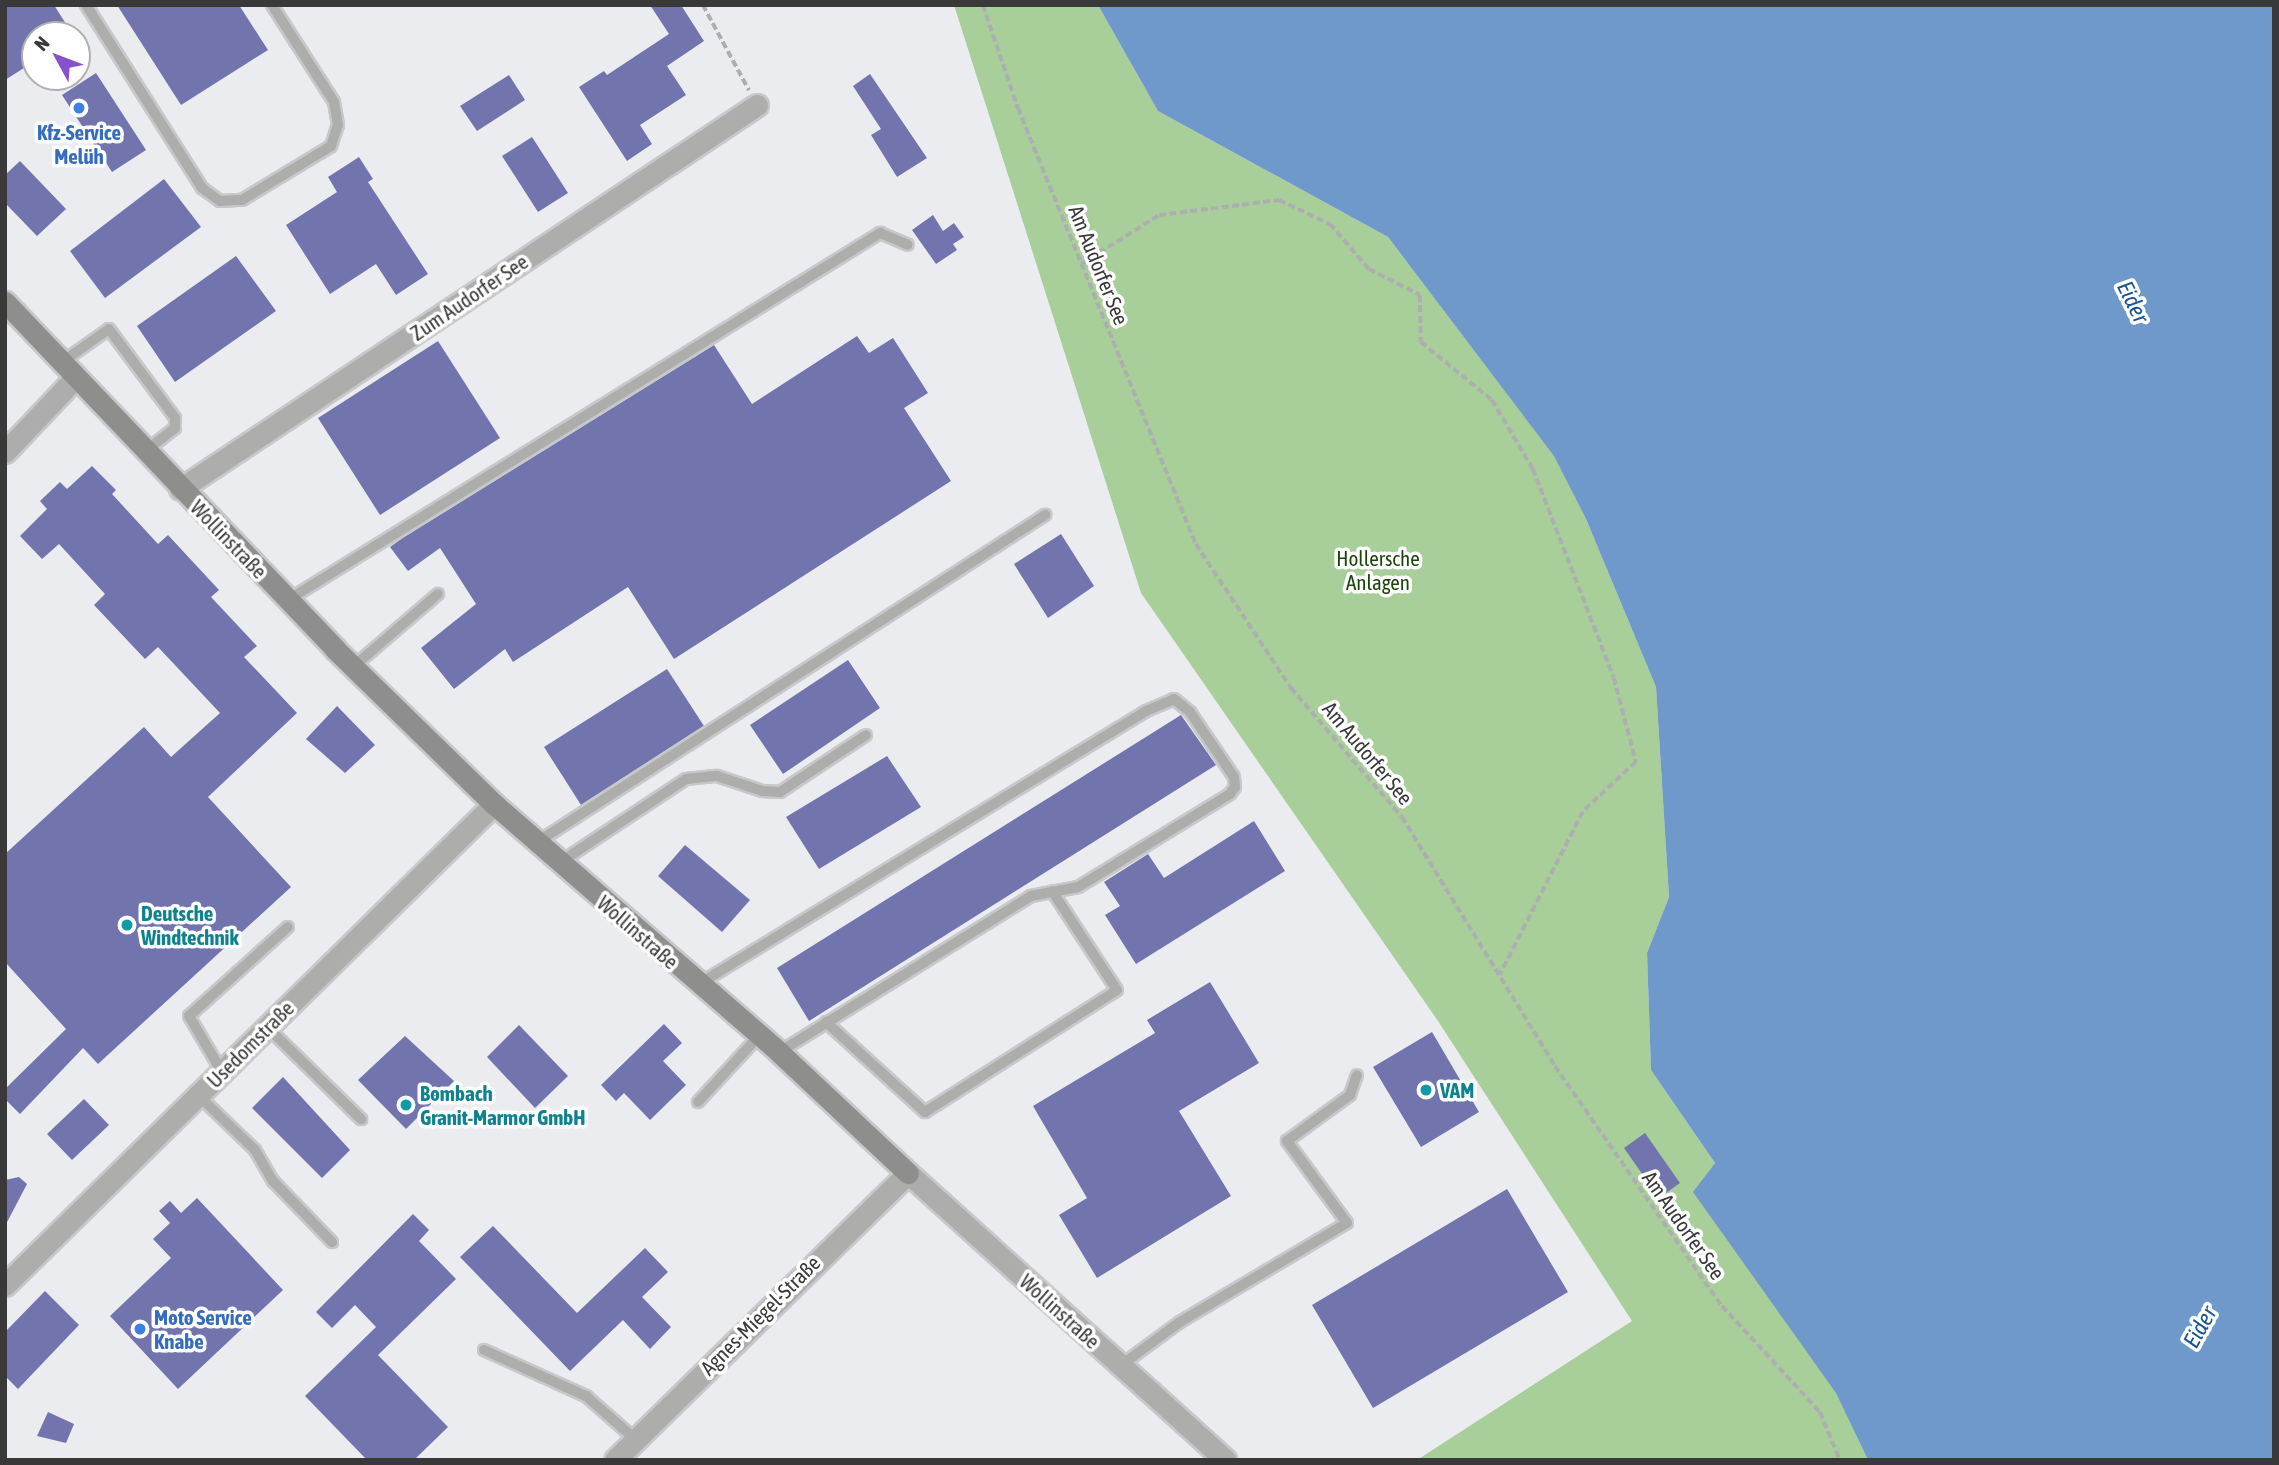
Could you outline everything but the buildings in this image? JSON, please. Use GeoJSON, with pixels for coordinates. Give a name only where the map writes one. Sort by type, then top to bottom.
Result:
{"type":"FeatureCollection","features":[{"type":"Feature","properties":{"kind":"street","name":"Zum Audorfer See"},"geometry":{"type":"LineString","coordinates":[[180,489],[757,105]]}},
{"type":"Feature","properties":{"kind":"street","name":"Wollinstraße"},"geometry":{"type":"LineString","coordinates":[[5,302],[180,489],[353,667],[494,804],[779,1052],[908,1173],[1226,1460]]}},
{"type":"Feature","properties":{"kind":"street"},"geometry":{"type":"LineString","coordinates":[[5,452],[69,369]]}},
{"type":"Feature","properties":{"kind":"street","name":"Usedomstraße"},"geometry":{"type":"LineString","coordinates":[[5,1284],[494,804]]}},
{"type":"Feature","properties":{"kind":"street","name":"Agnes-Miegel-Straße"},"geometry":{"type":"LineString","coordinates":[[615,1460],[908,1173]]}},
{"type":"Feature","properties":{"kind":"lane"},"geometry":{"type":"LineString","coordinates":[[86,5],[202,188],[220,201],[242,200],[331,146],[338,125],[334,102],[272,5]]}},
{"type":"Feature","properties":{"kind":"lane"},"geometry":{"type":"LineString","coordinates":[[288,600],[880,233],[908,245]]}},
{"type":"Feature","properties":{"kind":"lane"},"geometry":{"type":"LineString","coordinates":[[69,369],[109,329],[175,418],[176,428],[145,452]]}},
{"type":"Feature","properties":{"kind":"lane"},"geometry":{"type":"LineString","coordinates":[[536,843],[1045,515]]}},
{"type":"Feature","properties":{"kind":"lane"},"geometry":{"type":"LineString","coordinates":[[353,667],[438,594]]}},
{"type":"Feature","properties":{"kind":"lane"},"geometry":{"type":"LineString","coordinates":[[699,984],[1146,711],[1174,699],[1182,704],[1234,777],[1235,787],[1078,887],[1031,896],[779,1052]]}},
{"type":"Feature","properties":{"kind":"lane"},"geometry":{"type":"LineString","coordinates":[[559,863],[686,779],[717,776],[762,791],[780,792],[866,735]]}},
{"type":"Feature","properties":{"kind":"lane"},"geometry":{"type":"LineString","coordinates":[[826,1022],[925,1112],[1117,990],[1052,891]]}},
{"type":"Feature","properties":{"kind":"lane"},"geometry":{"type":"LineString","coordinates":[[222,1072],[189,1016],[288,927]]}},
{"type":"Feature","properties":{"kind":"lane"},"geometry":{"type":"LineString","coordinates":[[267,1027],[361,1119]]}},
{"type":"Feature","properties":{"kind":"lane"},"geometry":{"type":"LineString","coordinates":[[698,1102],[759,1036]]}},
{"type":"Feature","properties":{"kind":"lane"},"geometry":{"type":"LineString","coordinates":[[1121,1366],[1180,1322],[1347,1223],[1287,1141],[1350,1095],[1357,1075]]}},
{"type":"Feature","properties":{"kind":"lane"},"geometry":{"type":"LineString","coordinates":[[198,1096],[255,1150],[273,1181],[332,1242]]}},
{"type":"Feature","properties":{"kind":"lane"},"geometry":{"type":"LineString","coordinates":[[484,1350],[586,1396],[636,1440]]}},
{"type":"Feature","properties":{"kind":"path"},"geometry":{"type":"LineString","coordinates":[[703,5],[757,105]]}},
{"type":"Feature","properties":{"kind":"path","name":"Am Audorfer See"},"geometry":{"type":"LineString","coordinates":[[983,5],[1018,108],[1196,544],[1291,688],[1402,817],[1555,1066],[1722,1306],[1820,1412],[1840,1460]]}},
{"type":"Feature","properties":{"kind":"path"},"geometry":{"type":"LineString","coordinates":[[1081,264],[1159,215],[1279,200],[1330,224],[1369,269],[1420,295],[1421,342],[1492,400],[1520,446],[1569,553],[1614,678],[1636,762],[1583,812],[1499,976]]}},
{"type":"Feature","properties":{"kind":"green space","name":"Hollersche Anlagen"},"geometry":{"type":"Polygon","coordinates":[[[954,5],[1098,5],[1158,111],[1388,237],[1554,455],[1586,519],[1656,687],[1669,897],[1647,953],[1651,1070],[1715,1163],[1694,1192],[1836,1392],[1868,1460],[1417,1460],[1632,1321],[1438,1021],[1141,593],[954,5]]]}},
{"type":"Feature","properties":{"kind":"water","name":"Eider"},"geometry":{"type":"Polygon","coordinates":[[[1098,5],[2274,5],[2274,1460],[1868,1460],[1836,1393],[1693,1192],[1715,1163],[1651,1070],[1647,953],[1669,897],[1656,687],[1586,519],[1554,456],[1388,237],[1158,111],[1098,5]]]}},
{"type":"Feature","properties":{"kind":"place","name":"Kfz-Service Melüh"},"geometry":{"type":"Point","coordinates":[79,108]}},
{"type":"Feature","properties":{"kind":"place","name":"Deutsche Windtechnik"},"geometry":{"type":"Point","coordinates":[127,925]}},
{"type":"Feature","properties":{"kind":"place","name":"VAM"},"geometry":{"type":"Point","coordinates":[1426,1090]}},
{"type":"Feature","properties":{"kind":"place","name":"Bombach Granit-Marmor GmbH"},"geometry":{"type":"Point","coordinates":[406,1105]}},
{"type":"Feature","properties":{"kind":"place","name":"Moto Service Knabe"},"geometry":{"type":"Point","coordinates":[140,1329]}}]}
